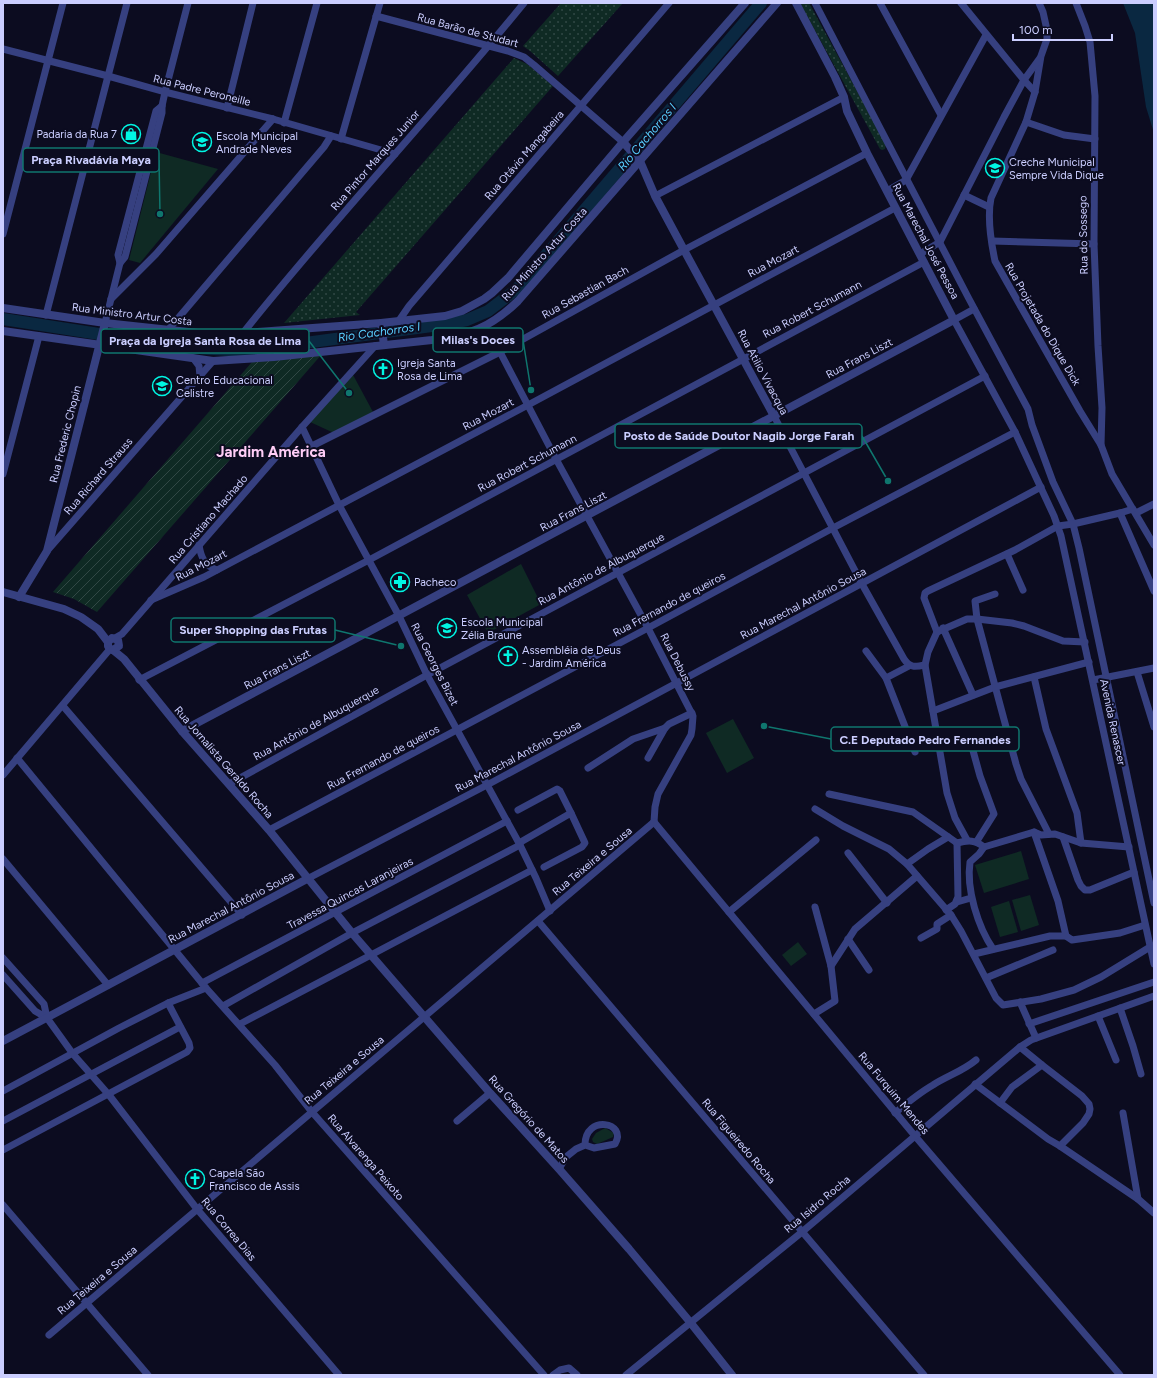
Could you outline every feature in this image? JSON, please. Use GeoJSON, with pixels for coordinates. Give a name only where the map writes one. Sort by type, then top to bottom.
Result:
{"type":"FeatureCollection","features":[{"type":"Feature","properties":{"kind":"street"},"geometry":{"type":"LineString","coordinates":[[3,234],[63,3]]}},
{"type":"Feature","properties":{"kind":"street"},"geometry":{"type":"LineString","coordinates":[[46,315],[127,3]]}},
{"type":"Feature","properties":{"kind":"street"},"geometry":{"type":"LineString","coordinates":[[104,326],[120,263],[125,257],[188,3]]}},
{"type":"Feature","properties":{"kind":"street"},"geometry":{"type":"LineString","coordinates":[[227,108],[253,3]]}},
{"type":"Feature","properties":{"kind":"street"},"geometry":{"type":"LineString","coordinates":[[284,123],[317,3]]}},
{"type":"Feature","properties":{"kind":"street"},"geometry":{"type":"LineString","coordinates":[[341,139],[380,3]]}},
{"type":"Feature","properties":{"kind":"street","name":"Rua Pintor Marques Junior"},"geometry":{"type":"LineString","coordinates":[[242,333],[395,154],[489,47],[524,3]]}},
{"type":"Feature","properties":{"kind":"street","name":"Rua Otávio Mangabeira"},"geometry":{"type":"LineString","coordinates":[[398,322],[409,306],[669,3]]}},
{"type":"Feature","properties":{"kind":"street","name":"Rua Ministro Artur Costa"},"geometry":{"type":"LineString","coordinates":[[3,308],[104,326],[207,334],[382,326],[398,322],[437,318],[453,314],[492,294],[508,278],[745,3]]}},
{"type":"Feature","properties":{"kind":"street","name":"Rua Ministro Artur Costa"},"geometry":{"type":"LineString","coordinates":[[3,331],[100,342],[213,360],[267,358],[375,346],[384,343],[458,336],[485,327],[507,312],[518,301],[639,159],[776,3]]}},
{"type":"Feature","properties":{"kind":"street","name":"Rua Marechal José Pessoa"},"geometry":{"type":"LineString","coordinates":[[796,3],[844,97],[847,111],[867,153],[954,320],[1015,432],[1041,487]]}},
{"type":"Feature","properties":{"kind":"street","name":"Rua Marechal José Pessoa"},"geometry":{"type":"LineString","coordinates":[[814,3],[1028,410],[1053,482]]}},
{"type":"Feature","properties":{"kind":"street"},"geometry":{"type":"LineString","coordinates":[[880,3],[941,115]]}},
{"type":"Feature","properties":{"kind":"street"},"geometry":{"type":"LineString","coordinates":[[961,3],[986,35],[1035,92]]}},
{"type":"Feature","properties":{"kind":"street","name":"Rua Projetada do Dique Dick"},"geometry":{"type":"LineString","coordinates":[[1039,3],[1043,12],[1047,30],[1047,39],[1035,92],[1026,122],[991,198],[989,207],[992,241],[995,261],[1076,405],[1101,445]]}},
{"type":"Feature","properties":{"kind":"street","name":"Rua do Sossego"},"geometry":{"type":"LineString","coordinates":[[1076,3],[1090,42],[1095,96],[1093,192],[1098,346],[1102,408],[1101,445]]}},
{"type":"Feature","properties":{"kind":"street","name":"Rua Barão de Studart"},"geometry":{"type":"LineString","coordinates":[[376,16],[508,51],[524,57],[625,144],[639,159]]}},
{"type":"Feature","properties":{"kind":"street"},"geometry":{"type":"LineString","coordinates":[[887,191],[906,180],[986,35]]}},
{"type":"Feature","properties":{"kind":"street","name":"Rua Padre Peroneille"},"geometry":{"type":"LineString","coordinates":[[3,49],[273,119],[395,154]]}},
{"type":"Feature","properties":{"kind":"street"},"geometry":{"type":"LineString","coordinates":[[940,242],[1024,80],[1042,56]]}},
{"type":"Feature","properties":{"kind":"street"},"geometry":{"type":"LineString","coordinates":[[655,196],[844,97]]}},
{"type":"Feature","properties":{"kind":"street"},"geometry":{"type":"LineString","coordinates":[[111,300],[156,254],[273,119]]}},
{"type":"Feature","properties":{"kind":"street"},"geometry":{"type":"LineString","coordinates":[[1026,122],[1064,135],[1095,140]]}},
{"type":"Feature","properties":{"kind":"street"},"geometry":{"type":"LineString","coordinates":[[168,330],[331,136]]}},
{"type":"Feature","properties":{"kind":"street","name":"Rua Sebastian Bach"},"geometry":{"type":"LineString","coordinates":[[312,446],[500,352],[684,250],[867,153]]}},
{"type":"Feature","properties":{"kind":"street","name":"Rua Atilio Vivacqua"},"geometry":{"type":"LineString","coordinates":[[639,159],[655,196],[774,416],[862,584],[909,666]]}},
{"type":"Feature","properties":{"kind":"street"},"geometry":{"type":"LineString","coordinates":[[964,195],[989,207]]}},
{"type":"Feature","properties":{"kind":"street","name":"Rua Mozart"},"geometry":{"type":"LineString","coordinates":[[152,600],[217,570],[895,208]]}},
{"type":"Feature","properties":{"kind":"street"},"geometry":{"type":"LineString","coordinates":[[992,241],[1094,244]]}},
{"type":"Feature","properties":{"kind":"street","name":"Rua Robert Schumann"},"geometry":{"type":"LineString","coordinates":[[139,680],[369,560],[743,358],[922,258],[940,242]]}},
{"type":"Feature","properties":{"kind":"street","name":"Rua Frans Liszt"},"geometry":{"type":"LineString","coordinates":[[182,731],[974,309]]}},
{"type":"Feature","properties":{"kind":"street","name":"Rua Frederic Chopin"},"geometry":{"type":"LineString","coordinates":[[47,551],[104,326]]}},
{"type":"Feature","properties":{"kind":"street"},"geometry":{"type":"LineString","coordinates":[[382,326],[384,343]]}},
{"type":"Feature","properties":{"kind":"street","name":"Rua Debussy"},"geometry":{"type":"LineString","coordinates":[[485,327],[500,352],[692,713],[693,723],[691,735],[658,794],[654,807],[654,822]]}},
{"type":"Feature","properties":{"kind":"street"},"geometry":{"type":"LineString","coordinates":[[3,474],[38,336]]}},
{"type":"Feature","properties":{"kind":"street","name":"Rua Cristiano Machado"},"geometry":{"type":"LineString","coordinates":[[3,775],[199,545],[375,346]]}},
{"type":"Feature","properties":{"kind":"street"},"geometry":{"type":"LineString","coordinates":[[193,358],[199,366],[200,376]]}},
{"type":"Feature","properties":{"kind":"street","name":"Rua Richard Strauss"},"geometry":{"type":"LineString","coordinates":[[19,597],[47,551],[213,360]]}},
{"type":"Feature","properties":{"kind":"street","name":"Rua Antônio de Albuquerque"},"geometry":{"type":"LineString","coordinates":[[229,784],[427,675],[985,376]]}},
{"type":"Feature","properties":{"kind":"street","name":"Rua Georges Bizet"},"geometry":{"type":"LineString","coordinates":[[302,427],[339,504],[399,616],[427,675],[519,844],[550,911]]}},
{"type":"Feature","properties":{"kind":"street","name":"Rua Frernando de queiros"},"geometry":{"type":"LineString","coordinates":[[269,830],[832,528],[1015,432]]}},
{"type":"Feature","properties":{"kind":"street"},"geometry":{"type":"LineString","coordinates":[[1101,445],[1112,474],[1154,545]]}},
{"type":"Feature","properties":{"kind":"street","name":"Avenida Renascer"},"geometry":{"type":"LineString","coordinates":[[1053,482],[1073,524],[1154,902]]}},
{"type":"Feature","properties":{"kind":"street","name":"Avenida Renascer"},"geometry":{"type":"LineString","coordinates":[[1041,487],[1058,526],[1085,642],[1145,925],[1151,943],[1154,964]]}},
{"type":"Feature","properties":{"kind":"street","name":"Rua Marechal Antônio Sousa"},"geometry":{"type":"LineString","coordinates":[[3,1041],[487,785],[1041,487]]}},
{"type":"Feature","properties":{"kind":"street"},"geometry":{"type":"LineString","coordinates":[[973,695],[926,603],[924,598],[925,593],[1007,554],[1058,526],[1134,511],[1154,504]]}},
{"type":"Feature","properties":{"kind":"street"},"geometry":{"type":"LineString","coordinates":[[1120,513],[1154,591]]}},
{"type":"Feature","properties":{"kind":"street"},"geometry":{"type":"LineString","coordinates":[[199,545],[205,564],[210,568],[217,570]]}},
{"type":"Feature","properties":{"kind":"street"},"geometry":{"type":"LineString","coordinates":[[1007,554],[1023,590]]}},
{"type":"Feature","properties":{"kind":"street","name":"Rua Jornalista Geraldo Rocha"},"geometry":{"type":"LineString","coordinates":[[3,592],[72,612],[90,622],[115,643],[139,680],[269,830],[308,879]]}},
{"type":"Feature","properties":{"kind":"street"},"geometry":{"type":"LineString","coordinates":[[995,594],[975,601],[976,619],[1021,779],[1049,834]]}},
{"type":"Feature","properties":{"kind":"street"},"geometry":{"type":"LineString","coordinates":[[967,840],[955,818],[947,794],[925,665],[928,652],[940,630],[967,619],[976,619],[1018,625],[1063,641],[1085,642]]}},
{"type":"Feature","properties":{"kind":"street"},"geometry":{"type":"LineString","coordinates":[[866,651],[886,678],[915,752]]}},
{"type":"Feature","properties":{"kind":"street"},"geometry":{"type":"LineString","coordinates":[[933,711],[995,687],[1089,662]]}},
{"type":"Feature","properties":{"kind":"street"},"geometry":{"type":"LineString","coordinates":[[886,678],[909,666],[913,667],[925,665]]}},
{"type":"Feature","properties":{"kind":"street"},"geometry":{"type":"LineString","coordinates":[[1093,680],[1154,668]]}},
{"type":"Feature","properties":{"kind":"street"},"geometry":{"type":"LineString","coordinates":[[1137,672],[1154,727]]}},
{"type":"Feature","properties":{"kind":"street"},"geometry":{"type":"LineString","coordinates":[[1034,677],[1046,729],[1077,813],[1081,843]]}},
{"type":"Feature","properties":{"kind":"street"},"geometry":{"type":"LineString","coordinates":[[62,706],[242,915]]}},
{"type":"Feature","properties":{"kind":"street"},"geometry":{"type":"LineString","coordinates":[[588,768],[633,739],[665,728],[692,713]]}},
{"type":"Feature","properties":{"kind":"street"},"geometry":{"type":"LineString","coordinates":[[648,758],[665,728]]}},
{"type":"Feature","properties":{"kind":"street"},"geometry":{"type":"LineString","coordinates":[[972,747],[980,776],[994,814],[977,841]]}},
{"type":"Feature","properties":{"kind":"street","name":"Rua Alvarenga Peixoto"},"geometry":{"type":"LineString","coordinates":[[17,758],[204,986],[240,1024],[312,1112],[544,1375]]}},
{"type":"Feature","properties":{"kind":"street"},"geometry":{"type":"LineString","coordinates":[[518,810],[557,789],[560,791],[572,813],[586,843],[582,847],[544,867]]}},
{"type":"Feature","properties":{"kind":"street"},"geometry":{"type":"LineString","coordinates":[[829,794],[913,812],[957,843]]}},
{"type":"Feature","properties":{"kind":"street"},"geometry":{"type":"LineString","coordinates":[[815,809],[843,826],[889,849],[907,864],[948,913],[974,954],[999,1003],[1003,1005],[1066,993],[1074,990],[1101,977],[1151,943]]}},
{"type":"Feature","properties":{"kind":"street"},"geometry":{"type":"LineString","coordinates":[[223,1006],[352,933],[519,844],[572,813]]}},
{"type":"Feature","properties":{"kind":"street","name":"Travessa Quincas Laranjeiras"},"geometry":{"type":"LineString","coordinates":[[3,1091],[119,1028],[204,986],[507,821]]}},
{"type":"Feature","properties":{"kind":"street","name":"Rua Teixeira e Sousa"},"geometry":{"type":"LineString","coordinates":[[49,1335],[654,822]]}},
{"type":"Feature","properties":{"kind":"street","name":"Rua Furquim Mendes"},"geometry":{"type":"LineString","coordinates":[[654,822],[895,1113],[1120,1375]]}},
{"type":"Feature","properties":{"kind":"street"},"geometry":{"type":"LineString","coordinates":[[993,949],[987,941],[971,898],[969,872],[970,862],[982,851],[984,847],[1034,832],[1063,837],[1081,843],[1129,847]]}},
{"type":"Feature","properties":{"kind":"street"},"geometry":{"type":"LineString","coordinates":[[1034,832],[1058,901],[1066,936]]}},
{"type":"Feature","properties":{"kind":"street"},"geometry":{"type":"LineString","coordinates":[[907,864],[948,836]]}},
{"type":"Feature","properties":{"kind":"street"},"geometry":{"type":"LineString","coordinates":[[1063,837],[1078,880],[1085,890],[1090,890],[1134,872]]}},
{"type":"Feature","properties":{"kind":"street"},"geometry":{"type":"LineString","coordinates":[[729,912],[816,840]]}},
{"type":"Feature","properties":{"kind":"street"},"geometry":{"type":"LineString","coordinates":[[957,843],[967,840],[977,841],[984,847]]}},
{"type":"Feature","properties":{"kind":"street"},"geometry":{"type":"LineString","coordinates":[[920,938],[936,929],[937,924],[957,902],[957,843]]}},
{"type":"Feature","properties":{"kind":"street"},"geometry":{"type":"LineString","coordinates":[[848,853],[887,903]]}},
{"type":"Feature","properties":{"kind":"street"},"geometry":{"type":"LineString","coordinates":[[3,859],[108,985]]}},
{"type":"Feature","properties":{"kind":"street"},"geometry":{"type":"LineString","coordinates":[[240,1024],[370,954],[532,870]]}},
{"type":"Feature","properties":{"kind":"street"},"geometry":{"type":"LineString","coordinates":[[831,966],[855,929],[917,876]]}},
{"type":"Feature","properties":{"kind":"street","name":"Rua Gregório de Matos"},"geometry":{"type":"LineString","coordinates":[[308,879],[370,954],[490,1093],[559,1169],[690,1322],[732,1375]]}},
{"type":"Feature","properties":{"kind":"street"},"geometry":{"type":"LineString","coordinates":[[957,902],[971,898]]}},
{"type":"Feature","properties":{"kind":"street"},"geometry":{"type":"LineString","coordinates":[[814,1014],[834,1001],[831,966],[815,907]]}},
{"type":"Feature","properties":{"kind":"street","name":"Rua Figueiredo Rocha"},"geometry":{"type":"LineString","coordinates":[[538,921],[924,1375]]}},
{"type":"Feature","properties":{"kind":"street"},"geometry":{"type":"LineString","coordinates":[[974,954],[1050,936],[1066,936],[1072,940],[1120,933],[1145,925]]}},
{"type":"Feature","properties":{"kind":"street"},"geometry":{"type":"LineString","coordinates":[[848,939],[869,970]]}},
{"type":"Feature","properties":{"kind":"street"},"geometry":{"type":"LineString","coordinates":[[986,978],[1053,950]]}},
{"type":"Feature","properties":{"kind":"street"},"geometry":{"type":"LineString","coordinates":[[3,958],[44,1004],[47,1018]]}},
{"type":"Feature","properties":{"kind":"street"},"geometry":{"type":"LineString","coordinates":[[3,975],[35,1011],[47,1018]]}},
{"type":"Feature","properties":{"kind":"street"},"geometry":{"type":"LineString","coordinates":[[1030,1024],[1154,982]]}},
{"type":"Feature","properties":{"kind":"street","name":"Rua Isidro Rocha"},"geometry":{"type":"LineString","coordinates":[[626,1375],[802,1232],[1020,1047],[1036,1038],[1154,996]]}},
{"type":"Feature","properties":{"kind":"street"},"geometry":{"type":"LineString","coordinates":[[1020,1002],[1036,1038]]}},
{"type":"Feature","properties":{"kind":"street"},"geometry":{"type":"LineString","coordinates":[[3,1150],[109,1095],[187,1052],[190,1048],[189,1043],[168,1003]]}},
{"type":"Feature","properties":{"kind":"street"},"geometry":{"type":"LineString","coordinates":[[1120,1008],[1134,1046],[1141,1074]]}},
{"type":"Feature","properties":{"kind":"street"},"geometry":{"type":"LineString","coordinates":[[1098,1016],[1116,1060]]}},
{"type":"Feature","properties":{"kind":"street","name":"Rua Correa Dias"},"geometry":{"type":"LineString","coordinates":[[47,1018],[73,1054],[109,1095],[197,1209],[339,1375]]}},
{"type":"Feature","properties":{"kind":"street"},"geometry":{"type":"LineString","coordinates":[[3,1121],[180,1028]]}},
{"type":"Feature","properties":{"kind":"street"},"geometry":{"type":"LineString","coordinates":[[1020,1047],[1082,1096],[1089,1104],[1089,1114],[1083,1123],[1060,1146]]}},
{"type":"Feature","properties":{"kind":"street"},"geometry":{"type":"LineString","coordinates":[[895,1113],[910,1100],[934,1084],[963,1070],[976,1060]]}},
{"type":"Feature","properties":{"kind":"street"},"geometry":{"type":"LineString","coordinates":[[1000,1103],[1012,1087],[1042,1065]]}},
{"type":"Feature","properties":{"kind":"street"},"geometry":{"type":"LineString","coordinates":[[975,1084],[1048,1139],[1138,1199],[1154,1212]]}},
{"type":"Feature","properties":{"kind":"street"},"geometry":{"type":"LineString","coordinates":[[457,1121],[490,1093]]}},
{"type":"Feature","properties":{"kind":"street"},"geometry":{"type":"LineString","coordinates":[[1124,1113],[1138,1199]]}},
{"type":"Feature","properties":{"kind":"street"},"geometry":{"type":"LineString","coordinates":[[559,1169],[566,1157],[576,1149],[585,1146],[594,1148],[615,1144],[618,1139],[618,1133],[613,1127],[598,1125],[588,1131],[585,1138],[585,1146]]}},
{"type":"Feature","properties":{"kind":"street"},"geometry":{"type":"LineString","coordinates":[[3,1205],[148,1375]]}},
{"type":"Feature","properties":{"kind":"street"},"geometry":{"type":"LineString","coordinates":[[553,1375],[560,1370],[569,1368],[577,1375]]}},
{"type":"Feature","properties":{"kind":"green space"},"geometry":{"type":"Polygon","coordinates":[[[561,3],[623,3],[558,76],[523,46],[561,3]]]}},
{"type":"Feature","properties":{"kind":"green space"},"geometry":{"type":"Polygon","coordinates":[[[800,3],[809,3],[886,144],[885,149],[880,149],[800,3]]]}},
{"type":"Feature","properties":{"kind":"green space"},"geometry":{"type":"Polygon","coordinates":[[[514,58],[527,64],[553,86],[356,312],[360,315],[284,323],[514,58]]]}},
{"type":"Feature","properties":{"kind":"green space"},"geometry":{"type":"Polygon","coordinates":[[[156,152],[218,169],[140,263],[129,260],[156,152]]]}},
{"type":"Feature","properties":{"kind":"green space"},"geometry":{"type":"Polygon","coordinates":[[[322,354],[97,612],[74,599],[53,592],[252,362],[322,354]]]}},
{"type":"Feature","properties":{"kind":"green space"},"geometry":{"type":"Polygon","coordinates":[[[352,373],[373,412],[334,433],[310,422],[352,373]]]}},
{"type":"Feature","properties":{"kind":"green space"},"geometry":{"type":"Polygon","coordinates":[[[521,564],[541,604],[488,633],[467,595],[521,564]]]}},
{"type":"Feature","properties":{"kind":"green space"},"geometry":{"type":"Polygon","coordinates":[[[1106,687],[1113,716],[1107,717],[1101,688],[1106,687]]]}},
{"type":"Feature","properties":{"kind":"green space"},"geometry":{"type":"Polygon","coordinates":[[[733,719],[754,758],[727,773],[706,733],[733,719]]]}},
{"type":"Feature","properties":{"kind":"green space"},"geometry":{"type":"Polygon","coordinates":[[[1021,851],[1029,879],[984,893],[975,865],[1021,851]]]}},
{"type":"Feature","properties":{"kind":"green space"},"geometry":{"type":"Polygon","coordinates":[[[1030,895],[1039,925],[1021,931],[1012,900],[1030,895]]]}},
{"type":"Feature","properties":{"kind":"green space"},"geometry":{"type":"Polygon","coordinates":[[[1009,901],[1018,932],[1000,937],[991,907],[1009,901]]]}},
{"type":"Feature","properties":{"kind":"green space"},"geometry":{"type":"Polygon","coordinates":[[[798,942],[807,954],[791,966],[782,955],[798,942]]]}},
{"type":"Feature","properties":{"kind":"green space"},"geometry":{"type":"Polygon","coordinates":[[[605,1128],[614,1133],[613,1137],[597,1144],[593,1142],[592,1139],[596,1133],[605,1128]]]}},
{"type":"Feature","properties":{"kind":"water"},"geometry":{"type":"Polygon","coordinates":[[[1123,3],[1154,3],[1154,133],[1146,107],[1135,33],[1123,3]]]}},
{"type":"Feature","properties":{"kind":"waterway","name":"Rio Cachorros I"},"geometry":{"type":"LineString","coordinates":[[3,319],[182,347],[245,351],[467,320],[488,311],[517,289],[761,3]]}},
{"type":"Feature","properties":{"kind":"place","name":"Padaria da Rua 7"},"geometry":{"type":"Point","coordinates":[131,134]}},
{"type":"Feature","properties":{"kind":"place","name":"Escola Municipal Andrade Neves"},"geometry":{"type":"Point","coordinates":[202,142]}},
{"type":"Feature","properties":{"kind":"place","name":"Creche Municipal Sempre Vida Dique"},"geometry":{"type":"Point","coordinates":[995,168]}},
{"type":"Feature","properties":{"kind":"place","name":"Praça Rivadávia Maya"},"geometry":{"type":"Point","coordinates":[160,214]}},
{"type":"Feature","properties":{"kind":"place","name":"Igreja Santa Rosa de Lima"},"geometry":{"type":"Point","coordinates":[383,369]}},
{"type":"Feature","properties":{"kind":"place","name":"Centro Educacional Celistre"},"geometry":{"type":"Point","coordinates":[162,386]}},
{"type":"Feature","properties":{"kind":"place","name":"Milas's Doces"},"geometry":{"type":"Point","coordinates":[531,390]}},
{"type":"Feature","properties":{"kind":"place","name":"Praça da Igreja Santa Rosa de Lima"},"geometry":{"type":"Point","coordinates":[349,393]}},
{"type":"Feature","properties":{"kind":"place","name":"Posto de Saúde Doutor Nagib Jorge Farah"},"geometry":{"type":"Point","coordinates":[888,481]}},
{"type":"Feature","properties":{"kind":"place","name":"Pacheco"},"geometry":{"type":"Point","coordinates":[400,582]}},
{"type":"Feature","properties":{"kind":"place","name":"Escola Municipal Zélia Braune"},"geometry":{"type":"Point","coordinates":[447,628]}},
{"type":"Feature","properties":{"kind":"place","name":"Super Shopping das Frutas"},"geometry":{"type":"Point","coordinates":[401,646]}},
{"type":"Feature","properties":{"kind":"place","name":"Assembléia de Deus - Jardim América"},"geometry":{"type":"Point","coordinates":[508,656]}},
{"type":"Feature","properties":{"kind":"place","name":"C.E Deputado Pedro Fernandes"},"geometry":{"type":"Point","coordinates":[764,726]}},
{"type":"Feature","properties":{"kind":"place","name":"Capela São Francisco de Assis"},"geometry":{"type":"Point","coordinates":[195,1179]}},
{"type":"Feature","properties":{"kind":"district","name":"Jardim América"},"geometry":{"type":"Point","coordinates":[271,452]}}]}
